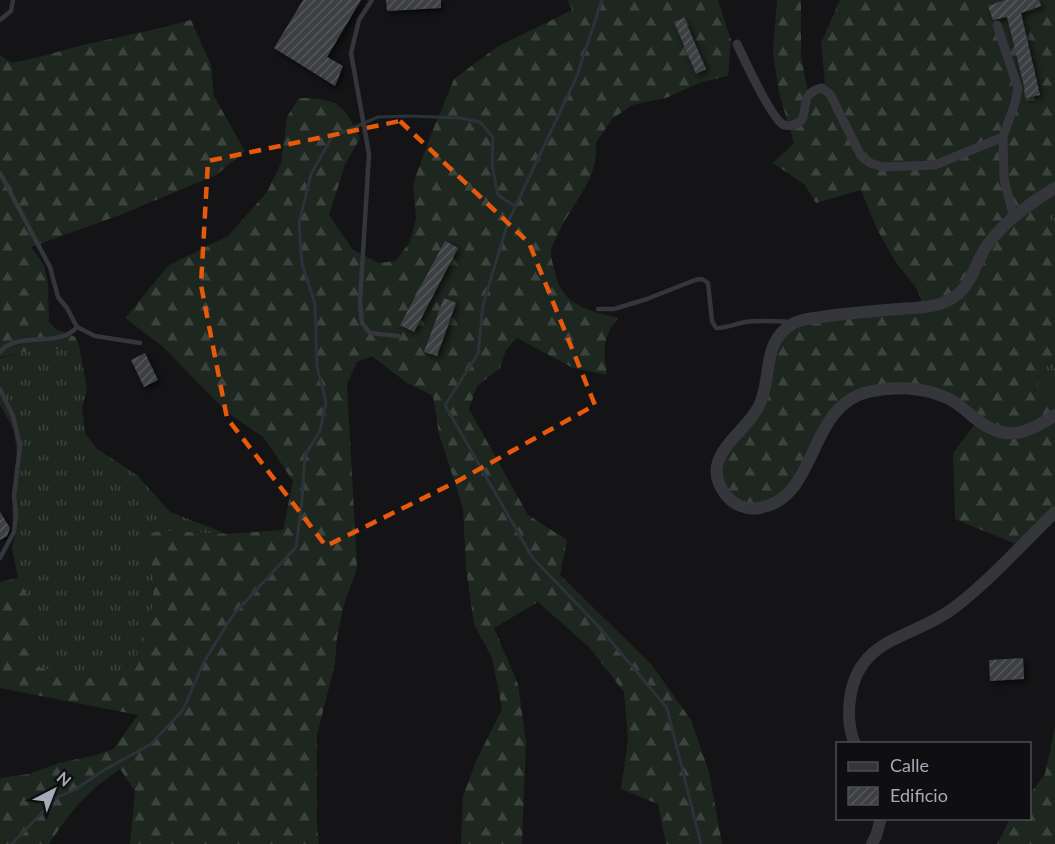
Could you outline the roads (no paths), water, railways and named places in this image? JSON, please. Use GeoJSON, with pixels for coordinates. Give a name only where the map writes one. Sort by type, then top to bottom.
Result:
{"type":"FeatureCollection","features":[{"type":"Feature","properties":{"kind":"street"},"geometry":{"type":"LineString","coordinates":[[997,25],[1018,88],[1003,137],[1004,179],[1014,218]]}},
{"type":"Feature","properties":{"kind":"street"},"geometry":{"type":"LineString","coordinates":[[737,44],[773,115],[783,124],[793,126],[802,120],[807,96],[814,90],[822,88],[830,94],[861,156],[870,163],[882,166],[935,165],[1003,137]]}},
{"type":"Feature","properties":{"kind":"street"},"geometry":{"type":"LineString","coordinates":[[1055,188],[1023,209],[988,243],[966,287],[944,303],[829,315],[795,322],[783,333],[771,351],[765,390],[755,415],[727,444],[718,461],[717,472],[723,491],[740,507],[761,508],[782,498],[803,473],[824,427],[837,410],[850,398],[867,392],[887,389],[926,390],[947,398],[994,431],[1007,434],[1021,433],[1055,415]]}},
{"type":"Feature","properties":{"kind":"street"},"geometry":{"type":"LineString","coordinates":[[854,742],[849,723],[851,688],[857,672],[869,656],[882,644],[950,610],[981,585],[1055,512]]}},
{"type":"Feature","properties":{"kind":"street"},"geometry":{"type":"LineString","coordinates":[[872,844],[880,820]]}},
{"type":"Feature","properties":{"kind":"lane"},"geometry":{"type":"LineString","coordinates":[[0,20],[11,11],[13,0]]}},
{"type":"Feature","properties":{"kind":"lane"},"geometry":{"type":"LineString","coordinates":[[372,0],[359,20],[351,53],[369,154],[360,302],[362,323],[370,333],[398,336]]}},
{"type":"Feature","properties":{"kind":"lane"},"geometry":{"type":"LineString","coordinates":[[0,173],[50,267],[58,297],[77,327],[94,336],[140,344]]}},
{"type":"Feature","properties":{"kind":"lane"},"geometry":{"type":"LineString","coordinates":[[598,309],[614,309],[657,295],[695,279],[702,279],[708,284],[712,321],[716,328],[768,320],[795,322]]}},
{"type":"Feature","properties":{"kind":"lane"},"geometry":{"type":"LineString","coordinates":[[0,352],[11,343],[55,337],[73,331],[77,327]]}},
{"type":"Feature","properties":{"kind":"lane"},"geometry":{"type":"LineString","coordinates":[[0,389],[13,416],[20,446],[14,496],[16,514],[14,532],[0,558]]}},
{"type":"Feature","properties":{"kind":"waterway"},"geometry":{"type":"LineString","coordinates":[[602,0],[577,76],[508,222],[483,305],[478,354],[445,405],[532,557],[600,628],[667,708],[701,844]]}},
{"type":"Feature","properties":{"kind":"waterway"},"geometry":{"type":"LineString","coordinates":[[12,844],[56,798],[76,789],[104,770],[151,744],[183,710],[204,662],[233,615],[296,547],[305,455],[320,431],[326,402],[317,366],[315,304],[302,264],[299,223],[311,174],[332,137],[378,117],[460,118],[480,122],[493,137],[492,164],[498,195],[516,207]]}}]}
